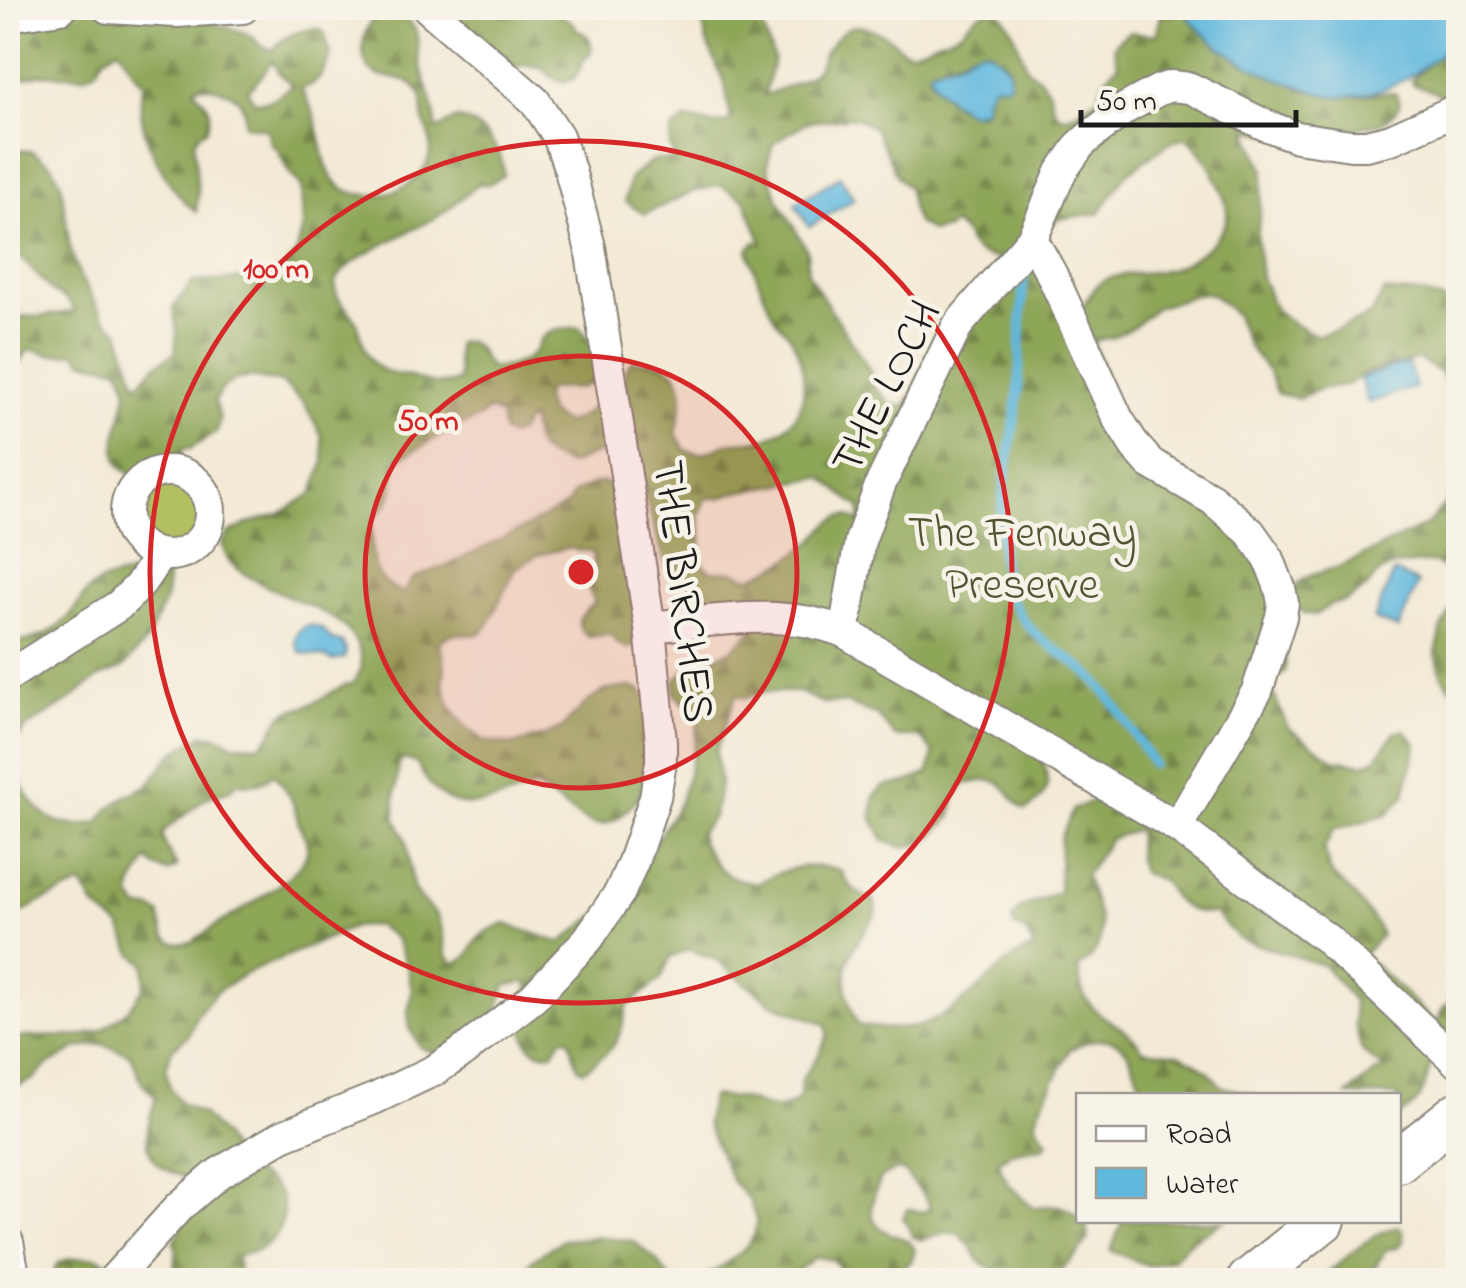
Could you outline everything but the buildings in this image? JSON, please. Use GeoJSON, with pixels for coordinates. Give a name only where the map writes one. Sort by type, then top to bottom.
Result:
{"type":"FeatureCollection","features":[{"type":"Feature","properties":{"kind":"main road"},"geometry":{"type":"LineString","coordinates":[[1401,1159],[1458,1113]]}},
{"type":"Feature","properties":{"kind":"main road"},"geometry":{"type":"LineString","coordinates":[[1270,1274],[1321,1223]]}},
{"type":"Feature","properties":{"kind":"street"},"geometry":{"type":"LineString","coordinates":[[8,16],[61,8]]}},
{"type":"Feature","properties":{"kind":"street"},"geometry":{"type":"LineString","coordinates":[[108,8],[176,12],[243,8]]}},
{"type":"Feature","properties":{"kind":"street","name":"THE BIRCHES"},"geometry":{"type":"LineString","coordinates":[[113,1280],[179,1206],[218,1173],[282,1136],[376,1098],[447,1063],[533,998],[588,940],[620,892],[655,797],[661,742],[650,627],[590,247],[564,153],[553,127],[535,101],[428,8]]}},
{"type":"Feature","properties":{"kind":"street","name":"THE LOCH"},"geometry":{"type":"LineString","coordinates":[[844,632],[860,542],[881,482],[958,325],[1032,239],[1062,172],[1080,145],[1126,108],[1165,88],[1178,86],[1297,137],[1351,145],[1391,139],[1458,109]]}},
{"type":"Feature","properties":{"kind":"street"},"geometry":{"type":"LineString","coordinates":[[1032,239],[1052,273],[1118,419],[1135,446],[1150,463],[1212,499],[1250,532],[1269,558],[1280,588],[1281,617],[1256,692],[1177,827]]}},
{"type":"Feature","properties":{"kind":"street"},"geometry":{"type":"LineString","coordinates":[[8,676],[118,606],[138,587],[160,555]]}},
{"type":"Feature","properties":{"kind":"street"},"geometry":{"type":"LineString","coordinates":[[650,627],[746,618],[798,618],[844,632],[1177,827],[1327,939],[1458,1064]]}},
{"type":"Feature","properties":{"kind":"street"},"geometry":{"type":"LineString","coordinates":[[8,1242],[15,1280]]}},
{"type":"Feature","properties":{"kind":"green space","name":"The Fenway Preserve"},"geometry":{"type":"Polygon","coordinates":[[[50,8],[195,8],[178,12],[249,34],[273,50],[292,34],[317,28],[324,32],[331,55],[317,81],[301,88],[314,115],[328,170],[344,189],[375,195],[412,182],[424,169],[430,151],[418,90],[407,81],[374,73],[363,55],[366,33],[374,18],[387,11],[405,19],[417,34],[436,130],[457,119],[483,131],[500,156],[504,175],[489,184],[478,184],[441,214],[361,257],[338,277],[336,292],[356,320],[369,358],[386,372],[445,384],[459,380],[457,343],[467,341],[476,347],[490,368],[502,367],[530,356],[550,332],[580,328],[594,353],[597,381],[579,388],[549,389],[544,395],[550,413],[566,423],[578,418],[602,394],[621,392],[632,360],[657,363],[676,373],[680,381],[682,401],[676,433],[685,450],[698,453],[776,434],[798,411],[804,378],[792,339],[773,315],[753,266],[748,249],[755,242],[762,243],[745,200],[720,185],[692,192],[644,214],[625,201],[630,178],[654,160],[675,160],[670,146],[672,130],[687,119],[714,125],[731,121],[725,84],[706,40],[700,8],[759,8],[774,59],[764,95],[809,76],[832,42],[852,27],[875,31],[910,51],[958,33],[977,15],[992,9],[1001,13],[1013,30],[1027,69],[1049,91],[1053,107],[1059,115],[1069,116],[1097,98],[1118,64],[1114,47],[1117,41],[1129,32],[1156,35],[1161,16],[1158,8],[1182,8],[1216,44],[1275,76],[1330,95],[1397,95],[1400,103],[1383,122],[1356,129],[1297,137],[1247,130],[1264,169],[1257,240],[1261,277],[1275,310],[1318,336],[1371,315],[1384,291],[1458,301],[1458,441],[1455,403],[1441,373],[1418,359],[1299,398],[1278,394],[1269,373],[1248,346],[1236,315],[1213,295],[1201,293],[1155,308],[1135,326],[1093,341],[1118,419],[1293,591],[1310,576],[1342,566],[1427,525],[1458,489],[1458,577],[1433,562],[1392,566],[1347,601],[1332,604],[1315,615],[1294,606],[1285,672],[1269,683],[1288,728],[1333,759],[1364,764],[1376,759],[1395,732],[1405,730],[1417,745],[1404,796],[1388,814],[1333,830],[1324,849],[1332,875],[1355,896],[1377,925],[1381,936],[1363,955],[1437,1024],[1441,1011],[1458,993],[1458,1054],[1435,1053],[1421,1096],[1401,1114],[1401,1093],[1350,1093],[1377,1071],[1386,1069],[1361,1049],[1353,1000],[1323,965],[1239,939],[1215,914],[1183,906],[1162,880],[1142,873],[1137,856],[1138,829],[1110,839],[1085,876],[1098,914],[1100,938],[1097,949],[1078,967],[1083,993],[1095,1010],[1129,1034],[1143,1050],[1178,1054],[1209,1072],[1222,1087],[1248,1093],[1145,1093],[1128,1053],[1119,1044],[1105,1039],[1069,1050],[1035,1122],[1048,1142],[1044,1147],[1014,1152],[999,1162],[1008,1183],[1035,1208],[1063,1207],[1076,1214],[1076,1223],[1086,1223],[1088,1239],[1060,1271],[1063,1280],[1009,1280],[979,1261],[959,1234],[946,1232],[922,1240],[913,1237],[903,1217],[909,1209],[930,1209],[929,1203],[906,1172],[896,1170],[882,1176],[872,1212],[878,1225],[908,1241],[915,1250],[905,1267],[904,1280],[847,1280],[834,1260],[815,1257],[779,1279],[753,1271],[737,1280],[695,1280],[744,1250],[754,1236],[757,1222],[750,1201],[732,1181],[706,1123],[711,1096],[776,1108],[791,1104],[800,1098],[801,1080],[828,1034],[825,1024],[772,1004],[716,960],[689,949],[670,958],[661,979],[627,1006],[614,1045],[583,1071],[578,1068],[569,1038],[561,1039],[553,1053],[540,1052],[526,1039],[528,982],[506,985],[491,1030],[443,1057],[420,1047],[410,1029],[412,991],[395,938],[376,925],[353,927],[245,974],[216,992],[197,1015],[188,1036],[172,1049],[166,1070],[170,1088],[181,1103],[202,1114],[220,1133],[231,1150],[233,1164],[275,1188],[283,1213],[279,1230],[268,1244],[237,1256],[241,1280],[162,1280],[174,1268],[174,1242],[207,1183],[172,1173],[153,1157],[148,1133],[156,1098],[142,1083],[131,1055],[103,1044],[77,1048],[32,1080],[8,1090],[8,1037],[80,1036],[102,1030],[129,1009],[144,987],[145,964],[133,954],[121,927],[96,908],[82,884],[8,921],[8,644],[50,632],[71,614],[90,589],[107,580],[138,573],[167,574],[166,598],[147,640],[123,668],[99,677],[25,729],[9,750],[24,788],[39,810],[61,823],[78,825],[100,822],[108,809],[147,786],[172,754],[204,734],[234,744],[260,745],[285,713],[353,683],[361,662],[352,635],[342,625],[244,573],[230,562],[222,543],[228,534],[280,514],[313,493],[324,463],[322,436],[304,403],[282,383],[252,377],[233,380],[215,401],[220,419],[217,432],[190,449],[181,449],[182,459],[173,471],[143,476],[128,472],[116,454],[127,390],[119,368],[83,361],[75,352],[55,355],[31,350],[21,362],[8,367],[8,336],[19,319],[75,311],[10,246],[8,150],[31,151],[51,164],[61,183],[70,249],[80,276],[104,318],[119,331],[137,385],[157,364],[175,353],[173,307],[193,282],[258,278],[284,269],[297,252],[303,226],[301,186],[271,144],[267,130],[244,124],[238,99],[216,88],[198,85],[195,89],[209,108],[210,116],[206,130],[194,142],[196,212],[173,187],[153,154],[142,117],[144,84],[118,48],[84,76],[8,76],[8,21],[50,8]],[[969,53],[933,68],[929,77],[959,107],[982,112],[986,102],[969,53]],[[272,60],[247,91],[255,102],[273,99],[293,86],[272,60]],[[855,117],[807,122],[773,144],[767,166],[778,199],[807,250],[808,274],[869,369],[876,388],[891,405],[904,407],[1001,259],[973,249],[964,233],[952,224],[932,232],[917,223],[909,189],[897,176],[875,129],[855,117]],[[1184,137],[1127,173],[1099,213],[1058,219],[1033,239],[1081,308],[1097,285],[1107,279],[1170,269],[1196,256],[1224,227],[1224,198],[1201,153],[1184,137]],[[488,410],[396,461],[390,498],[373,518],[377,572],[403,593],[413,578],[524,528],[568,504],[573,494],[602,482],[618,488],[644,643],[628,648],[610,634],[588,637],[580,628],[582,615],[595,603],[588,588],[594,573],[593,552],[568,548],[538,555],[515,569],[486,629],[474,635],[452,634],[439,643],[445,666],[443,684],[450,705],[463,724],[484,741],[513,745],[561,729],[586,703],[606,690],[641,690],[659,711],[639,795],[623,814],[602,824],[580,818],[535,787],[483,804],[453,802],[428,782],[417,763],[405,759],[399,763],[395,817],[406,840],[413,888],[436,915],[446,954],[453,963],[468,956],[485,933],[506,924],[561,943],[638,881],[679,804],[693,756],[696,706],[685,704],[675,694],[675,680],[683,672],[733,649],[753,629],[666,566],[642,486],[612,453],[597,453],[570,465],[540,450],[533,438],[531,419],[520,432],[510,436],[503,433],[500,415],[488,410]],[[821,477],[707,498],[699,515],[700,552],[703,564],[711,571],[735,572],[749,578],[794,556],[840,517],[851,517],[860,524],[861,507],[821,477]],[[764,692],[746,698],[736,695],[716,751],[720,785],[713,817],[700,832],[701,842],[718,867],[742,880],[757,884],[798,868],[830,868],[841,871],[854,890],[874,900],[877,912],[854,948],[846,972],[848,999],[858,1025],[895,1029],[923,1025],[949,1012],[1009,961],[1034,948],[1025,931],[1015,927],[1012,920],[1020,908],[1059,892],[1060,839],[1073,810],[1093,800],[1109,800],[1039,748],[1047,783],[1035,804],[1026,810],[993,781],[966,783],[955,797],[952,817],[918,845],[900,847],[884,840],[872,817],[874,796],[885,786],[929,773],[933,753],[920,737],[895,737],[877,715],[846,703],[823,703],[799,692],[764,692]],[[273,774],[252,784],[237,783],[230,790],[206,798],[165,830],[162,838],[177,867],[168,872],[148,859],[132,887],[131,897],[139,909],[160,914],[164,935],[171,942],[192,942],[275,888],[302,863],[307,843],[292,802],[273,774]]]}},
{"type":"Feature","properties":{"kind":"green space"},"geometry":{"type":"Polygon","coordinates":[[[431,8],[558,8],[590,40],[590,53],[571,80],[559,80],[542,67],[524,65],[483,75],[431,8]]]}},
{"type":"Feature","properties":{"kind":"green space"},"geometry":{"type":"Polygon","coordinates":[[[1458,39],[1458,101],[1414,85],[1411,81],[1415,76],[1458,39]]]}},
{"type":"Feature","properties":{"kind":"green space"},"geometry":{"type":"Polygon","coordinates":[[[160,471],[176,471],[192,478],[203,489],[210,513],[207,529],[198,543],[176,555],[160,555],[144,548],[133,537],[126,521],[126,505],[133,489],[144,478],[160,471]]]}},
{"type":"Feature","properties":{"kind":"green space"},"geometry":{"type":"Polygon","coordinates":[[[1458,577],[1458,696],[1442,677],[1436,654],[1442,628],[1457,598],[1458,577]]]}},
{"type":"Feature","properties":{"kind":"green space"},"geometry":{"type":"Polygon","coordinates":[[[1121,1223],[1221,1223],[1189,1242],[1173,1259],[1149,1266],[1111,1251],[1121,1223]]]}},
{"type":"Feature","properties":{"kind":"green space"},"geometry":{"type":"Polygon","coordinates":[[[1398,1226],[1403,1242],[1397,1248],[1386,1249],[1374,1269],[1376,1280],[1319,1280],[1366,1242],[1398,1226]]]}},
{"type":"Feature","properties":{"kind":"green space"},"geometry":{"type":"Polygon","coordinates":[[[597,1237],[633,1241],[672,1280],[517,1280],[533,1259],[563,1240],[597,1237]]]}},
{"type":"Feature","properties":{"kind":"green space"},"geometry":{"type":"Polygon","coordinates":[[[93,1257],[110,1264],[118,1280],[51,1280],[57,1264],[93,1257]]]}},
{"type":"Feature","properties":{"kind":"water"},"geometry":{"type":"Polygon","coordinates":[[[1182,8],[1458,8],[1458,39],[1401,81],[1369,93],[1332,96],[1290,84],[1229,54],[1195,25],[1182,8]]]}},
{"type":"Feature","properties":{"kind":"water"},"geometry":{"type":"Polygon","coordinates":[[[986,49],[1005,63],[1010,79],[1008,85],[994,84],[985,98],[985,109],[971,113],[946,95],[929,72],[986,49]]]}},
{"type":"Feature","properties":{"kind":"water"},"geometry":{"type":"Polygon","coordinates":[[[840,176],[854,199],[809,227],[795,204],[840,176]]]}},
{"type":"Feature","properties":{"kind":"water"},"geometry":{"type":"Polygon","coordinates":[[[1408,363],[1416,387],[1368,403],[1360,378],[1408,363]]]}},
{"type":"Feature","properties":{"kind":"water"},"geometry":{"type":"Polygon","coordinates":[[[1394,572],[1418,583],[1398,629],[1374,619],[1394,572]]]}},
{"type":"Feature","properties":{"kind":"water"},"geometry":{"type":"Polygon","coordinates":[[[310,625],[342,642],[345,658],[332,661],[301,653],[296,636],[310,625]]]}},
{"type":"Feature","properties":{"kind":"waterway"},"geometry":{"type":"LineString","coordinates":[[1024,272],[1018,394],[1002,509],[1003,567],[1010,594],[1029,627],[1101,686],[1153,764]]}}]}
